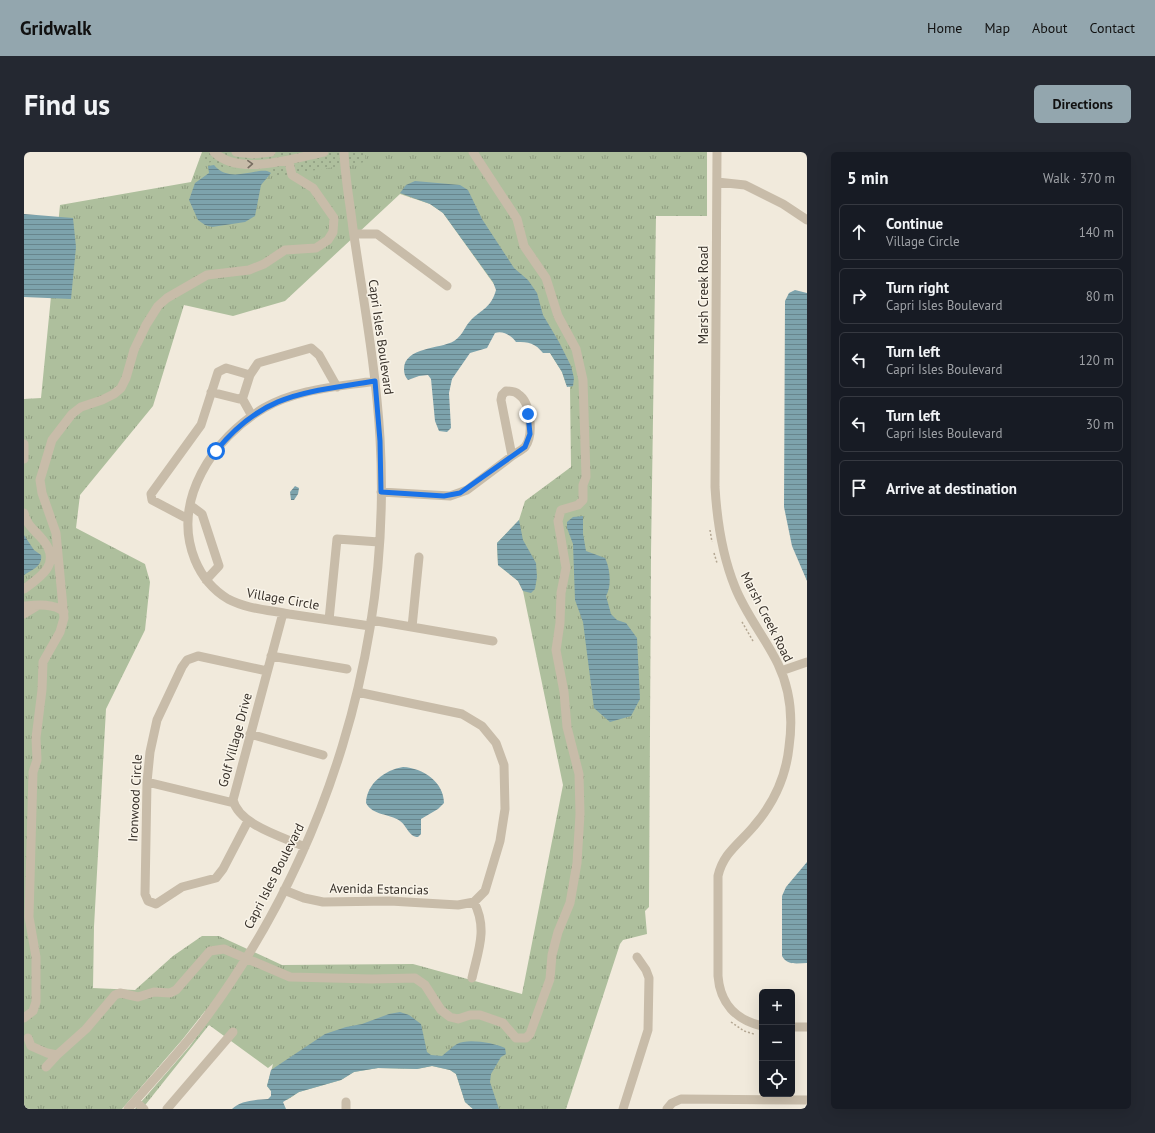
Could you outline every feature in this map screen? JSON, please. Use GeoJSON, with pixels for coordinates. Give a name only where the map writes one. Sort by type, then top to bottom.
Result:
{"type":"FeatureCollection","features":[{"type":"Feature","properties":{"kind":"street"},"geometry":{"type":"LineString","coordinates":[[214,152],[218,156],[243,165],[266,163],[324,152]]}},
{"type":"Feature","properties":{"kind":"street"},"geometry":{"type":"LineString","coordinates":[[234,163],[237,152],[253,154],[271,152]]}},
{"type":"Feature","properties":{"kind":"street","name":"Capri Isles Boulevard"},"geometry":{"type":"LineString","coordinates":[[128,1109],[202,1022],[246,958],[284,890],[305,847],[332,778],[357,692],[371,623],[379,542],[381,492],[380,441],[375,381],[344,152]]}},
{"type":"Feature","properties":{"kind":"street"},"geometry":{"type":"LineString","coordinates":[[46,1067],[56,1055],[86,1029],[115,994],[120,993],[138,997],[153,992],[172,992],[213,950],[224,949],[281,975],[295,978],[414,978],[425,985],[441,1010],[446,1015],[458,1019],[477,1015],[494,1019],[506,1025],[514,1037],[519,1039],[526,1038],[533,1031],[550,979],[551,961],[558,932],[570,903],[578,850],[579,774],[568,733],[564,692],[556,650],[560,623],[561,593],[566,568],[558,525],[558,515],[563,509],[578,505],[583,500],[583,486],[586,477],[584,380],[576,349],[558,316],[546,278],[524,246],[517,219],[473,152]]}},
{"type":"Feature","properties":{"kind":"street","name":"Marsh Creek Road"},"geometry":{"type":"LineString","coordinates":[[717,152],[715,487],[718,521],[724,554],[735,587],[753,623],[781,672],[790,714],[789,746],[786,764],[768,807],[754,827],[727,854],[722,863],[718,876],[718,976],[720,990],[726,1003],[734,1013],[745,1020],[759,1025]]}},
{"type":"Feature","properties":{"kind":"street"},"geometry":{"type":"LineString","coordinates":[[24,1018],[33,1011],[36,1002],[36,957],[29,917],[32,772],[37,760],[36,738],[42,690],[42,665],[45,656],[60,632],[64,612],[56,533],[40,483],[52,440],[75,411],[81,407],[107,398],[121,388],[126,378],[134,350],[146,324],[158,306],[167,298],[207,275],[249,270],[264,264],[285,250],[316,248],[328,240],[333,232],[334,218],[313,188],[292,175],[289,162]]}},
{"type":"Feature","properties":{"kind":"street"},"geometry":{"type":"LineString","coordinates":[[717,182],[740,184],[751,187],[783,204],[807,220]]}},
{"type":"Feature","properties":{"kind":"street"},"geometry":{"type":"LineString","coordinates":[[354,234],[377,234],[447,286]]}},
{"type":"Feature","properties":{"kind":"street"},"geometry":{"type":"LineString","coordinates":[[252,416],[242,398],[250,375],[258,363],[311,348],[319,355],[337,387]]}},
{"type":"Feature","properties":{"kind":"street"},"geometry":{"type":"LineString","coordinates":[[188,519],[152,500],[151,494],[201,425],[218,372],[226,368],[250,375]]}},
{"type":"Feature","properties":{"kind":"street","name":"Village Circle"},"geometry":{"type":"LineString","coordinates":[[371,623],[329,620],[253,608],[236,603],[219,593],[206,580],[194,556],[189,535],[188,519],[195,486],[212,456],[233,432],[252,416],[265,407],[294,395],[375,381]]}},
{"type":"Feature","properties":{"kind":"street"},"geometry":{"type":"LineString","coordinates":[[381,492],[444,496],[460,493],[525,447],[530,434],[530,424],[526,404],[523,398],[513,391],[506,391],[501,400],[512,456]]}},
{"type":"Feature","properties":{"kind":"street"},"geometry":{"type":"LineString","coordinates":[[212,392],[233,398],[242,398]]}},
{"type":"Feature","properties":{"kind":"street"},"geometry":{"type":"LineString","coordinates":[[24,444],[24,459]]}},
{"type":"Feature","properties":{"kind":"street"},"geometry":{"type":"LineString","coordinates":[[190,505],[202,514],[219,566],[206,580]]}},
{"type":"Feature","properties":{"kind":"street"},"geometry":{"type":"LineString","coordinates":[[24,513],[29,527],[46,544],[50,557],[50,564],[44,574],[24,589]]}},
{"type":"Feature","properties":{"kind":"street"},"geometry":{"type":"LineString","coordinates":[[329,620],[337,539],[379,542]]}},
{"type":"Feature","properties":{"kind":"street"},"geometry":{"type":"LineString","coordinates":[[412,627],[419,557]]}},
{"type":"Feature","properties":{"kind":"street"},"geometry":{"type":"LineString","coordinates":[[24,606],[54,607],[64,612]]}},
{"type":"Feature","properties":{"kind":"street"},"geometry":{"type":"LineString","coordinates":[[24,614],[37,606]]}},
{"type":"Feature","properties":{"kind":"street"},"geometry":{"type":"LineString","coordinates":[[267,671],[283,613]]}},
{"type":"Feature","properties":{"kind":"street"},"geometry":{"type":"LineString","coordinates":[[371,623],[412,627],[493,641]]}},
{"type":"Feature","properties":{"kind":"street","name":"Ironwood Circle"},"geometry":{"type":"LineString","coordinates":[[248,820],[223,869],[216,878],[182,887],[159,903],[151,904],[145,894],[147,782],[150,752],[157,720],[175,680],[186,660],[193,657],[202,656],[267,671]]}},
{"type":"Feature","properties":{"kind":"street"},"geometry":{"type":"LineString","coordinates":[[271,656],[347,669]]}},
{"type":"Feature","properties":{"kind":"street"},"geometry":{"type":"LineString","coordinates":[[781,672],[807,662]]}},
{"type":"Feature","properties":{"kind":"street","name":"Golf Village Drive"},"geometry":{"type":"LineString","coordinates":[[267,671],[235,788],[234,803],[240,814],[248,820],[305,847]]}},
{"type":"Feature","properties":{"kind":"street"},"geometry":{"type":"LineString","coordinates":[[357,692],[462,714],[482,726],[496,743],[503,759],[505,776],[504,818],[497,854],[485,891],[474,902],[480,916],[482,934],[472,978]]}},
{"type":"Feature","properties":{"kind":"street"},"geometry":{"type":"LineString","coordinates":[[250,734],[323,755]]}},
{"type":"Feature","properties":{"kind":"street"},"geometry":{"type":"LineString","coordinates":[[147,782],[234,803]]}},
{"type":"Feature","properties":{"kind":"street","name":"Avenida Estancias"},"geometry":{"type":"LineString","coordinates":[[284,890],[304,898],[323,902],[396,901],[458,905],[474,902]]}},
{"type":"Feature","properties":{"kind":"street"},"geometry":{"type":"LineString","coordinates":[[623,1109],[648,1025],[649,978],[646,970],[637,957]]}},
{"type":"Feature","properties":{"kind":"street"},"geometry":{"type":"LineString","coordinates":[[795,1027],[807,1027]]}},
{"type":"Feature","properties":{"kind":"street"},"geometry":{"type":"LineString","coordinates":[[167,1109],[233,1032]]}},
{"type":"Feature","properties":{"kind":"street"},"geometry":{"type":"LineString","coordinates":[[28,1038],[31,1046],[56,1055]]}},
{"type":"Feature","properties":{"kind":"street"},"geometry":{"type":"LineString","coordinates":[[667,1109],[672,1103],[681,1099],[807,1100]]}},
{"type":"Feature","properties":{"kind":"street"},"geometry":{"type":"LineString","coordinates":[[135,1101],[144,1109]]}},
{"type":"Feature","properties":{"kind":"path"},"geometry":{"type":"LineString","coordinates":[[710,529],[712,543]]}},
{"type":"Feature","properties":{"kind":"path"},"geometry":{"type":"LineString","coordinates":[[714,551],[717,565]]}},
{"type":"Feature","properties":{"kind":"path"},"geometry":{"type":"LineString","coordinates":[[741,621],[756,644]]}},
{"type":"Feature","properties":{"kind":"path"},"geometry":{"type":"LineString","coordinates":[[727,1019],[744,1031],[758,1035]]}},
{"type":"Feature","properties":{"kind":"green space"},"geometry":{"type":"Polygon","coordinates":[[[202,152],[707,152],[707,216],[656,216],[651,554],[649,907],[645,911],[647,934],[623,940],[620,944],[566,1109],[473,1109],[465,1102],[456,1074],[450,1070],[432,1066],[417,1069],[378,1068],[354,1072],[341,1080],[299,1092],[287,1100],[271,1097],[271,1091],[267,1086],[273,1064],[268,1068],[209,1025],[142,1109],[135,1109],[189,1047],[212,1016],[205,1011],[122,1109],[24,1109],[24,399],[41,398],[60,205],[191,182],[202,152]],[[400,194],[285,301],[233,316],[184,305],[153,406],[80,495],[76,528],[145,564],[150,582],[145,630],[106,709],[94,927],[93,988],[135,990],[173,956],[202,936],[219,936],[282,965],[413,964],[522,994],[563,785],[523,591],[518,581],[498,565],[497,543],[519,520],[525,501],[571,467],[570,387],[566,384],[562,372],[550,353],[496,287],[443,213],[430,204],[400,194]]]}},
{"type":"Feature","properties":{"kind":"green space"},"geometry":{"type":"Polygon","coordinates":[[[206,152],[339,152],[340,166],[274,177],[271,167],[230,169],[222,167],[214,161],[205,164],[204,158],[206,152]]]}},
{"type":"Feature","properties":{"kind":"green space"},"geometry":{"type":"Polygon","coordinates":[[[348,152],[365,152],[365,162],[349,165],[348,152]]]}},
{"type":"Feature","properties":{"kind":"water"},"geometry":{"type":"Polygon","coordinates":[[[214,165],[221,171],[229,174],[245,174],[260,171],[271,173],[261,185],[255,216],[245,222],[212,227],[205,225],[198,220],[189,200],[195,183],[209,173],[208,166],[214,165]]]}},
{"type":"Feature","properties":{"kind":"water"},"geometry":{"type":"Polygon","coordinates":[[[415,181],[460,185],[468,190],[482,219],[514,268],[528,280],[537,293],[543,315],[571,366],[574,378],[573,386],[567,387],[562,372],[550,353],[543,353],[537,347],[525,342],[516,342],[504,333],[495,333],[487,348],[470,353],[452,379],[449,393],[451,428],[447,432],[439,431],[435,421],[431,379],[428,375],[419,376],[408,380],[404,372],[406,362],[410,356],[416,353],[454,341],[471,320],[489,305],[496,290],[493,282],[443,213],[430,204],[400,193],[406,185],[415,181]]]}},
{"type":"Feature","properties":{"kind":"water"},"geometry":{"type":"Polygon","coordinates":[[[24,214],[73,218],[76,247],[71,299],[24,297],[24,214]]]}},
{"type":"Feature","properties":{"kind":"water"},"geometry":{"type":"Polygon","coordinates":[[[795,290],[807,293],[807,581],[792,546],[784,507],[785,301],[789,293],[795,290]]]}},
{"type":"Feature","properties":{"kind":"water"},"geometry":{"type":"Polygon","coordinates":[[[295,486],[299,488],[298,494],[294,500],[291,500],[290,492],[295,486]]]}},
{"type":"Feature","properties":{"kind":"water"},"geometry":{"type":"Polygon","coordinates":[[[583,516],[583,534],[586,551],[605,558],[608,567],[610,582],[606,596],[611,614],[617,620],[626,623],[637,638],[640,699],[631,716],[610,722],[594,708],[583,622],[575,600],[573,544],[567,528],[567,522],[573,517],[583,516]]]}},
{"type":"Feature","properties":{"kind":"water"},"geometry":{"type":"Polygon","coordinates":[[[519,520],[523,540],[536,563],[537,577],[535,589],[531,593],[523,591],[518,581],[498,565],[497,543],[519,520]]]}},
{"type":"Feature","properties":{"kind":"water"},"geometry":{"type":"Polygon","coordinates":[[[24,535],[34,550],[41,555],[41,559],[39,565],[24,575],[24,535]]]}},
{"type":"Feature","properties":{"kind":"water"},"geometry":{"type":"Polygon","coordinates":[[[403,767],[425,773],[436,783],[443,795],[444,803],[438,809],[421,819],[421,834],[418,837],[412,835],[396,818],[373,810],[366,803],[370,789],[378,779],[390,771],[403,767]]]}},
{"type":"Feature","properties":{"kind":"water"},"geometry":{"type":"Polygon","coordinates":[[[807,862],[807,963],[790,963],[782,956],[782,896],[786,887],[807,862]]]}},
{"type":"Feature","properties":{"kind":"water"},"geometry":{"type":"Polygon","coordinates":[[[400,1012],[409,1015],[421,1024],[427,1052],[431,1055],[442,1056],[457,1044],[467,1041],[495,1044],[505,1048],[506,1054],[501,1057],[491,1074],[490,1082],[499,1109],[473,1109],[465,1102],[456,1074],[450,1070],[432,1066],[417,1069],[378,1068],[354,1072],[341,1080],[299,1092],[283,1102],[286,1109],[232,1109],[244,1102],[268,1099],[271,1096],[271,1091],[267,1086],[271,1070],[325,1034],[400,1012]]]}},
{"type":"Feature","properties":{"kind":"route"},"geometry":{"type":"LineString","coordinates":[[216,451],[243,422],[265,407],[284,398],[319,389],[375,381],[380,441],[381,492],[450,496],[467,490],[525,447],[530,434],[528,414]]}}]}
